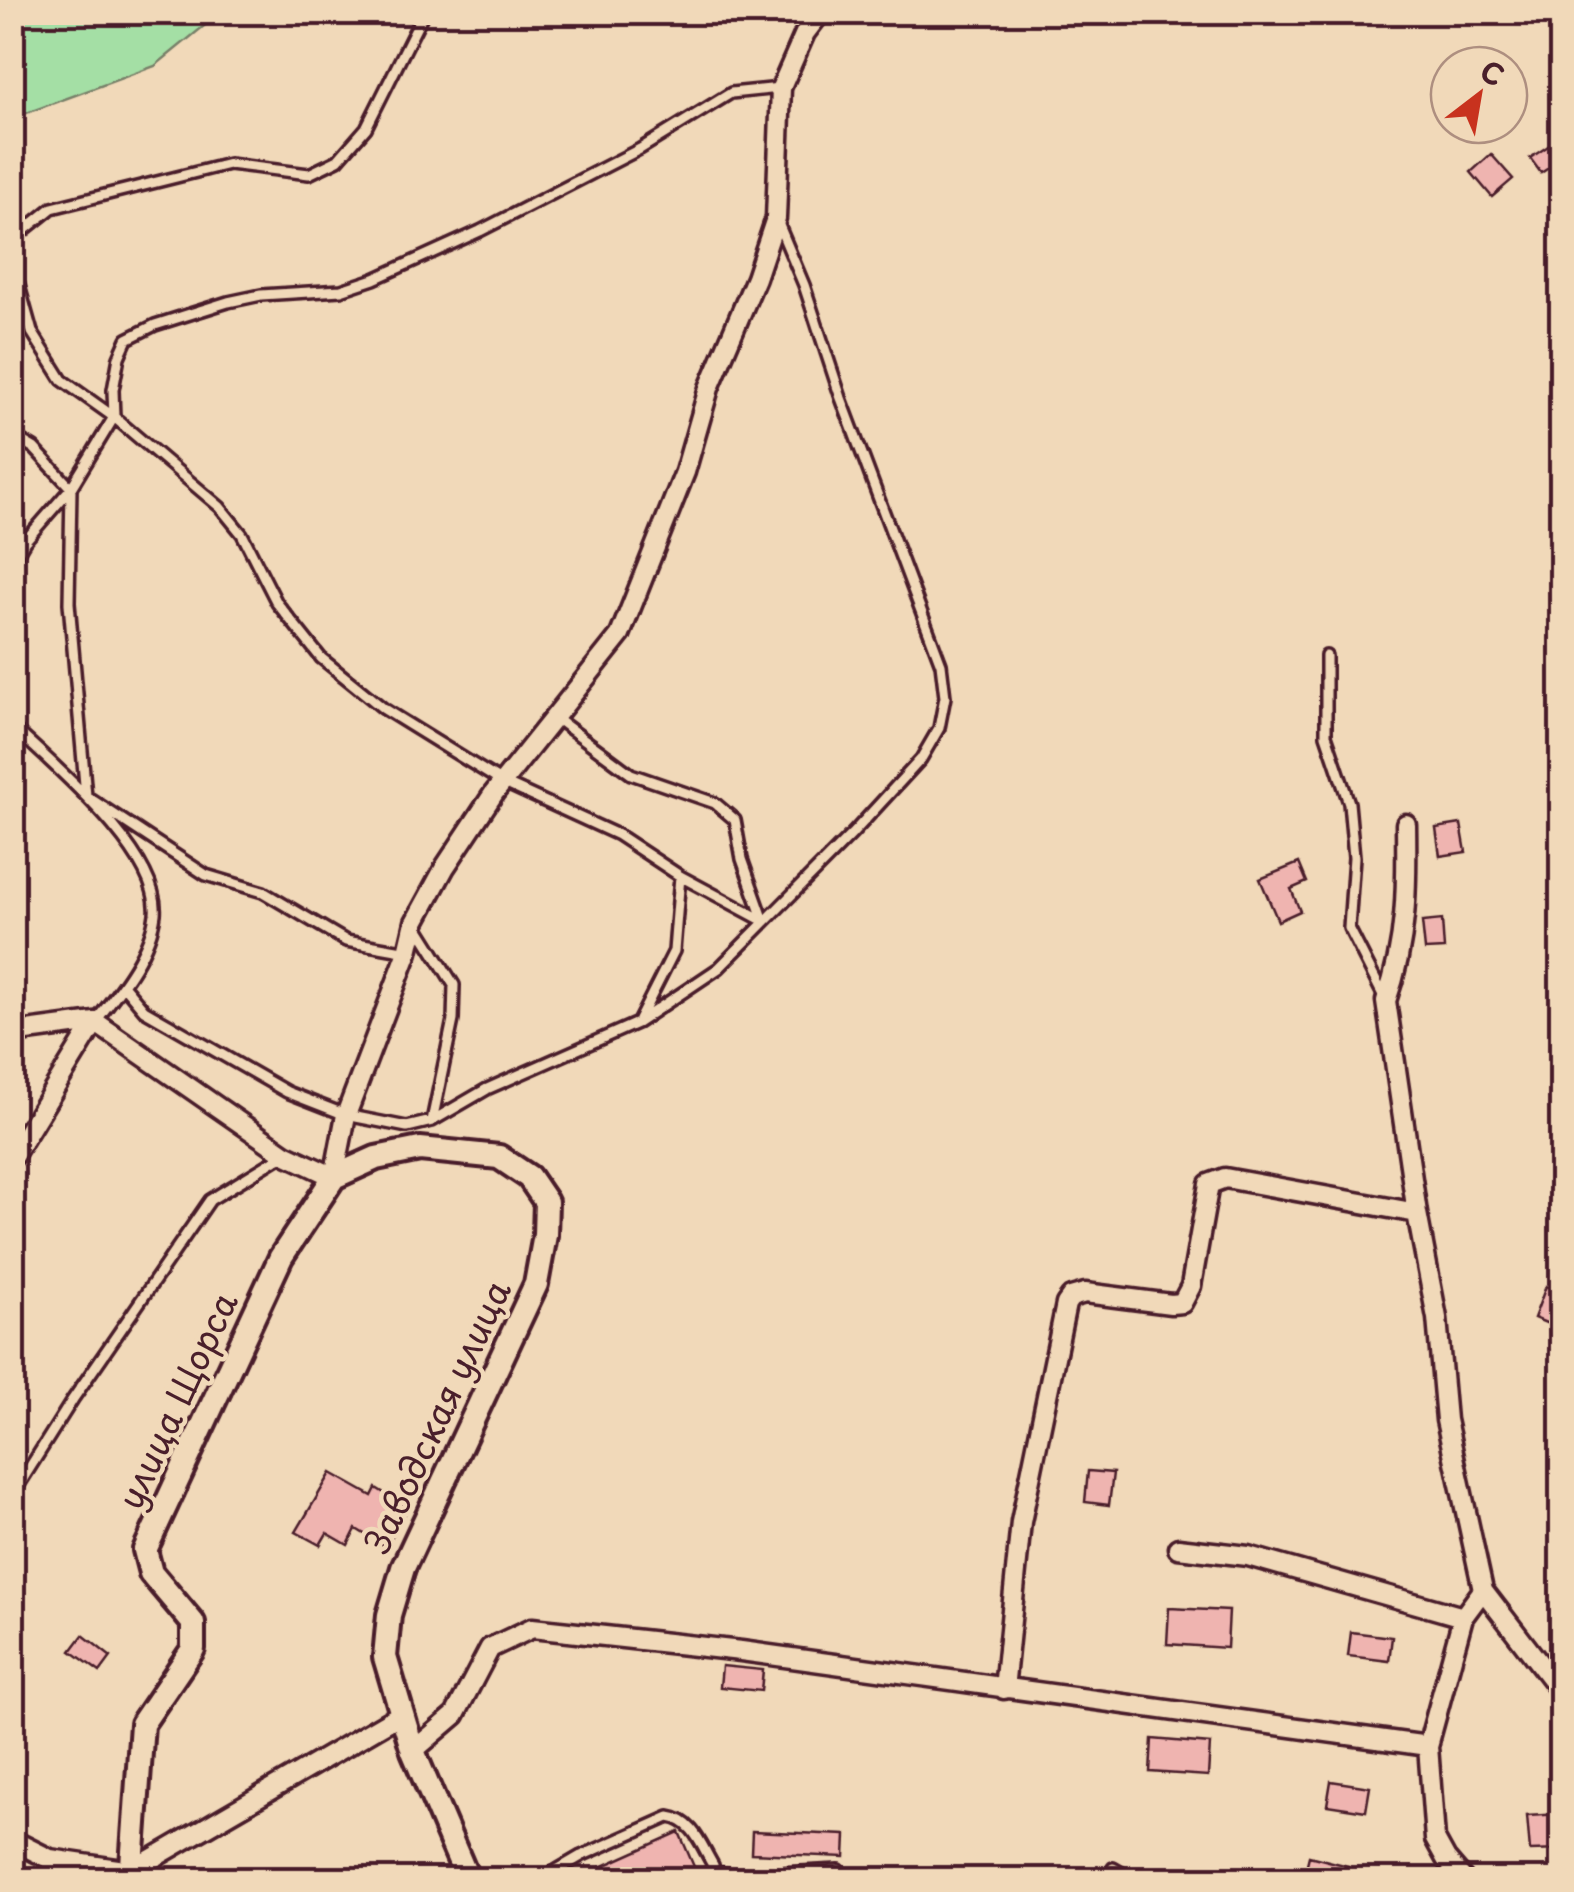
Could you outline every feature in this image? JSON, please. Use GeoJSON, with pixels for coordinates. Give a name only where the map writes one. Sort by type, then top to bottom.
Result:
{"type":"FeatureCollection","features":[{"type":"Feature","properties":{"kind":"street"},"geometry":{"type":"LineString","coordinates":[[12,1033],[96,1022],[284,1154],[334,1177],[346,1115],[408,952],[415,922],[445,867],[502,782],[620,636],[685,472],[709,388],[756,278],[776,218],[781,88],[804,32],[822,12]]}},
{"type":"Feature","properties":{"kind":"street"},"geometry":{"type":"LineString","coordinates":[[1406,824],[1404,935],[1398,970],[1386,1002],[1416,1213],[1437,1318],[1446,1420],[1483,1590],[1562,1693]]}},
{"type":"Feature","properties":{"kind":"street"},"geometry":{"type":"LineString","coordinates":[[12,1158],[96,1022]]}},
{"type":"Feature","properties":{"kind":"street","name":"Заводская улица"},"geometry":{"type":"LineString","coordinates":[[334,1177],[376,1158],[420,1149],[499,1156],[529,1177],[546,1202],[545,1235],[536,1284],[403,1568],[389,1614],[385,1657],[401,1714],[412,1750],[468,1880]]}},
{"type":"Feature","properties":{"kind":"street","name":"улица Щорса"},"geometry":{"type":"LineString","coordinates":[[131,1875],[142,1724],[193,1649],[193,1622],[151,1573],[145,1550],[280,1257],[334,1177]]}},
{"type":"Feature","properties":{"kind":"street"},"geometry":{"type":"LineString","coordinates":[[1004,1689],[1021,1522],[1066,1304],[1071,1297],[1085,1293],[1171,1304],[1182,1302],[1191,1286],[1209,1184],[1224,1178],[1416,1213]]}},
{"type":"Feature","properties":{"kind":"street"},"geometry":{"type":"LineString","coordinates":[[1178,1548],[1248,1556],[1464,1617]]}},
{"type":"Feature","properties":{"kind":"street"},"geometry":{"type":"LineString","coordinates":[[1464,1880],[1435,1839],[1428,1746],[1464,1617],[1483,1590]]}},
{"type":"Feature","properties":{"kind":"street"},"geometry":{"type":"LineString","coordinates":[[412,1750],[455,1715],[490,1648],[532,1628],[722,1648],[1428,1746]]}},
{"type":"Feature","properties":{"kind":"street"},"geometry":{"type":"LineString","coordinates":[[12,1840],[50,1859],[131,1875],[401,1714]]}},
{"type":"Feature","properties":{"kind":"lane"},"geometry":{"type":"LineString","coordinates":[[424,12],[366,128],[338,160],[309,174],[230,164],[52,208],[15,233],[18,282],[32,332],[62,380],[114,417],[220,507],[242,534],[277,604],[321,658],[384,709],[502,782],[618,835],[680,876],[764,921]]}},
{"type":"Feature","properties":{"kind":"lane"},"geometry":{"type":"LineString","coordinates":[[12,563],[25,540],[71,488],[114,417],[113,390],[127,339],[155,325],[261,295],[342,290],[374,280],[480,231],[640,148],[731,93],[781,88]]}},
{"type":"Feature","properties":{"kind":"lane"},"geometry":{"type":"LineString","coordinates":[[124,985],[144,1010],[287,1092],[346,1115],[406,1127],[432,1121],[486,1089],[637,1023],[719,968],[921,759],[939,728],[945,697],[941,664],[841,398],[804,285],[776,218]]}},
{"type":"Feature","properties":{"kind":"lane"},"geometry":{"type":"LineString","coordinates":[[12,435],[34,448],[71,488],[68,603],[86,796]]}},
{"type":"Feature","properties":{"kind":"lane"},"geometry":{"type":"LineString","coordinates":[[1326,656],[1326,736],[1349,804],[1354,856],[1349,928],[1386,1002]]}},
{"type":"Feature","properties":{"kind":"lane"},"geometry":{"type":"LineString","coordinates":[[553,716],[631,774],[715,803],[734,820],[742,859],[764,921]]}},
{"type":"Feature","properties":{"kind":"lane"},"geometry":{"type":"LineString","coordinates":[[12,726],[86,796],[140,859],[154,899],[149,939],[124,985],[96,1022]]}},
{"type":"Feature","properties":{"kind":"lane"},"geometry":{"type":"LineString","coordinates":[[86,796],[206,875],[262,892],[346,941],[408,952]]}},
{"type":"Feature","properties":{"kind":"lane"},"geometry":{"type":"LineString","coordinates":[[637,1023],[674,951],[680,876]]}},
{"type":"Feature","properties":{"kind":"lane"},"geometry":{"type":"LineString","coordinates":[[415,922],[454,985],[454,1020],[432,1121]]}},
{"type":"Feature","properties":{"kind":"lane"},"geometry":{"type":"LineString","coordinates":[[12,1496],[73,1399],[210,1200],[284,1154]]}},
{"type":"Feature","properties":{"kind":"lane"},"geometry":{"type":"LineString","coordinates":[[540,1880],[581,1856],[669,1817],[690,1825],[713,1864],[708,1876],[839,1870],[844,1880]]}},
{"type":"Feature","properties":{"kind":"lane"},"geometry":{"type":"LineString","coordinates":[[1113,1868],[1134,1880]]}},
{"type":"Feature","properties":{"kind":"green space"},"geometry":{"type":"Polygon","coordinates":[[[12,13],[220,13],[155,66],[13,118],[12,13]]]}},
{"type":"Feature","properties":{"kind":"building"},"geometry":{"type":"Polygon","coordinates":[[[1562,137],[1562,159],[1541,173],[1530,158],[1562,137]]]}},
{"type":"Feature","properties":{"kind":"building"},"geometry":{"type":"Polygon","coordinates":[[[1491,154],[1513,179],[1492,197],[1471,172],[1491,154]]]}},
{"type":"Feature","properties":{"kind":"building"},"geometry":{"type":"Polygon","coordinates":[[[1461,824],[1466,852],[1440,856],[1436,828],[1461,824]]]}},
{"type":"Feature","properties":{"kind":"building"},"geometry":{"type":"Polygon","coordinates":[[[1299,863],[1307,882],[1291,889],[1300,911],[1278,921],[1260,879],[1299,863]]]}},
{"type":"Feature","properties":{"kind":"building"},"geometry":{"type":"Polygon","coordinates":[[[1442,920],[1444,949],[1425,950],[1422,922],[1442,920]]]}},
{"type":"Feature","properties":{"kind":"building"},"geometry":{"type":"Polygon","coordinates":[[[1546,1286],[1562,1292],[1562,1312],[1556,1327],[1534,1318],[1546,1286]]]}},
{"type":"Feature","properties":{"kind":"building"},"geometry":{"type":"Polygon","coordinates":[[[1088,1471],[1113,1473],[1109,1505],[1085,1502],[1088,1471]]]}},
{"type":"Feature","properties":{"kind":"building"},"geometry":{"type":"Polygon","coordinates":[[[331,1473],[372,1496],[376,1488],[408,1508],[386,1547],[356,1529],[348,1545],[327,1533],[320,1545],[296,1532],[331,1473]]]}},
{"type":"Feature","properties":{"kind":"building"},"geometry":{"type":"Polygon","coordinates":[[[1169,1608],[1229,1611],[1227,1648],[1167,1644],[1169,1608]]]}},
{"type":"Feature","properties":{"kind":"building"},"geometry":{"type":"Polygon","coordinates":[[[1351,1632],[1392,1637],[1389,1661],[1348,1656],[1351,1632]]]}},
{"type":"Feature","properties":{"kind":"building"},"geometry":{"type":"Polygon","coordinates":[[[83,1635],[111,1657],[100,1672],[71,1651],[83,1635]]]}},
{"type":"Feature","properties":{"kind":"building"},"geometry":{"type":"Polygon","coordinates":[[[722,1666],[763,1670],[761,1691],[720,1687],[722,1666]]]}},
{"type":"Feature","properties":{"kind":"building"},"geometry":{"type":"Polygon","coordinates":[[[1152,1739],[1210,1744],[1208,1776],[1150,1772],[1152,1739]]]}},
{"type":"Feature","properties":{"kind":"building"},"geometry":{"type":"Polygon","coordinates":[[[1331,1781],[1370,1787],[1366,1811],[1327,1805],[1331,1781]]]}},
{"type":"Feature","properties":{"kind":"building"},"geometry":{"type":"Polygon","coordinates":[[[1562,1814],[1562,1850],[1530,1851],[1527,1816],[1562,1814]]]}},
{"type":"Feature","properties":{"kind":"building"},"geometry":{"type":"Polygon","coordinates":[[[752,1831],[846,1835],[845,1857],[751,1853],[752,1831]]]}},
{"type":"Feature","properties":{"kind":"building"},"geometry":{"type":"Polygon","coordinates":[[[679,1832],[695,1869],[671,1880],[572,1880],[679,1832]]]}},
{"type":"Feature","properties":{"kind":"building"},"geometry":{"type":"Polygon","coordinates":[[[1309,1856],[1348,1866],[1346,1880],[1303,1880],[1309,1856]]]}}]}
